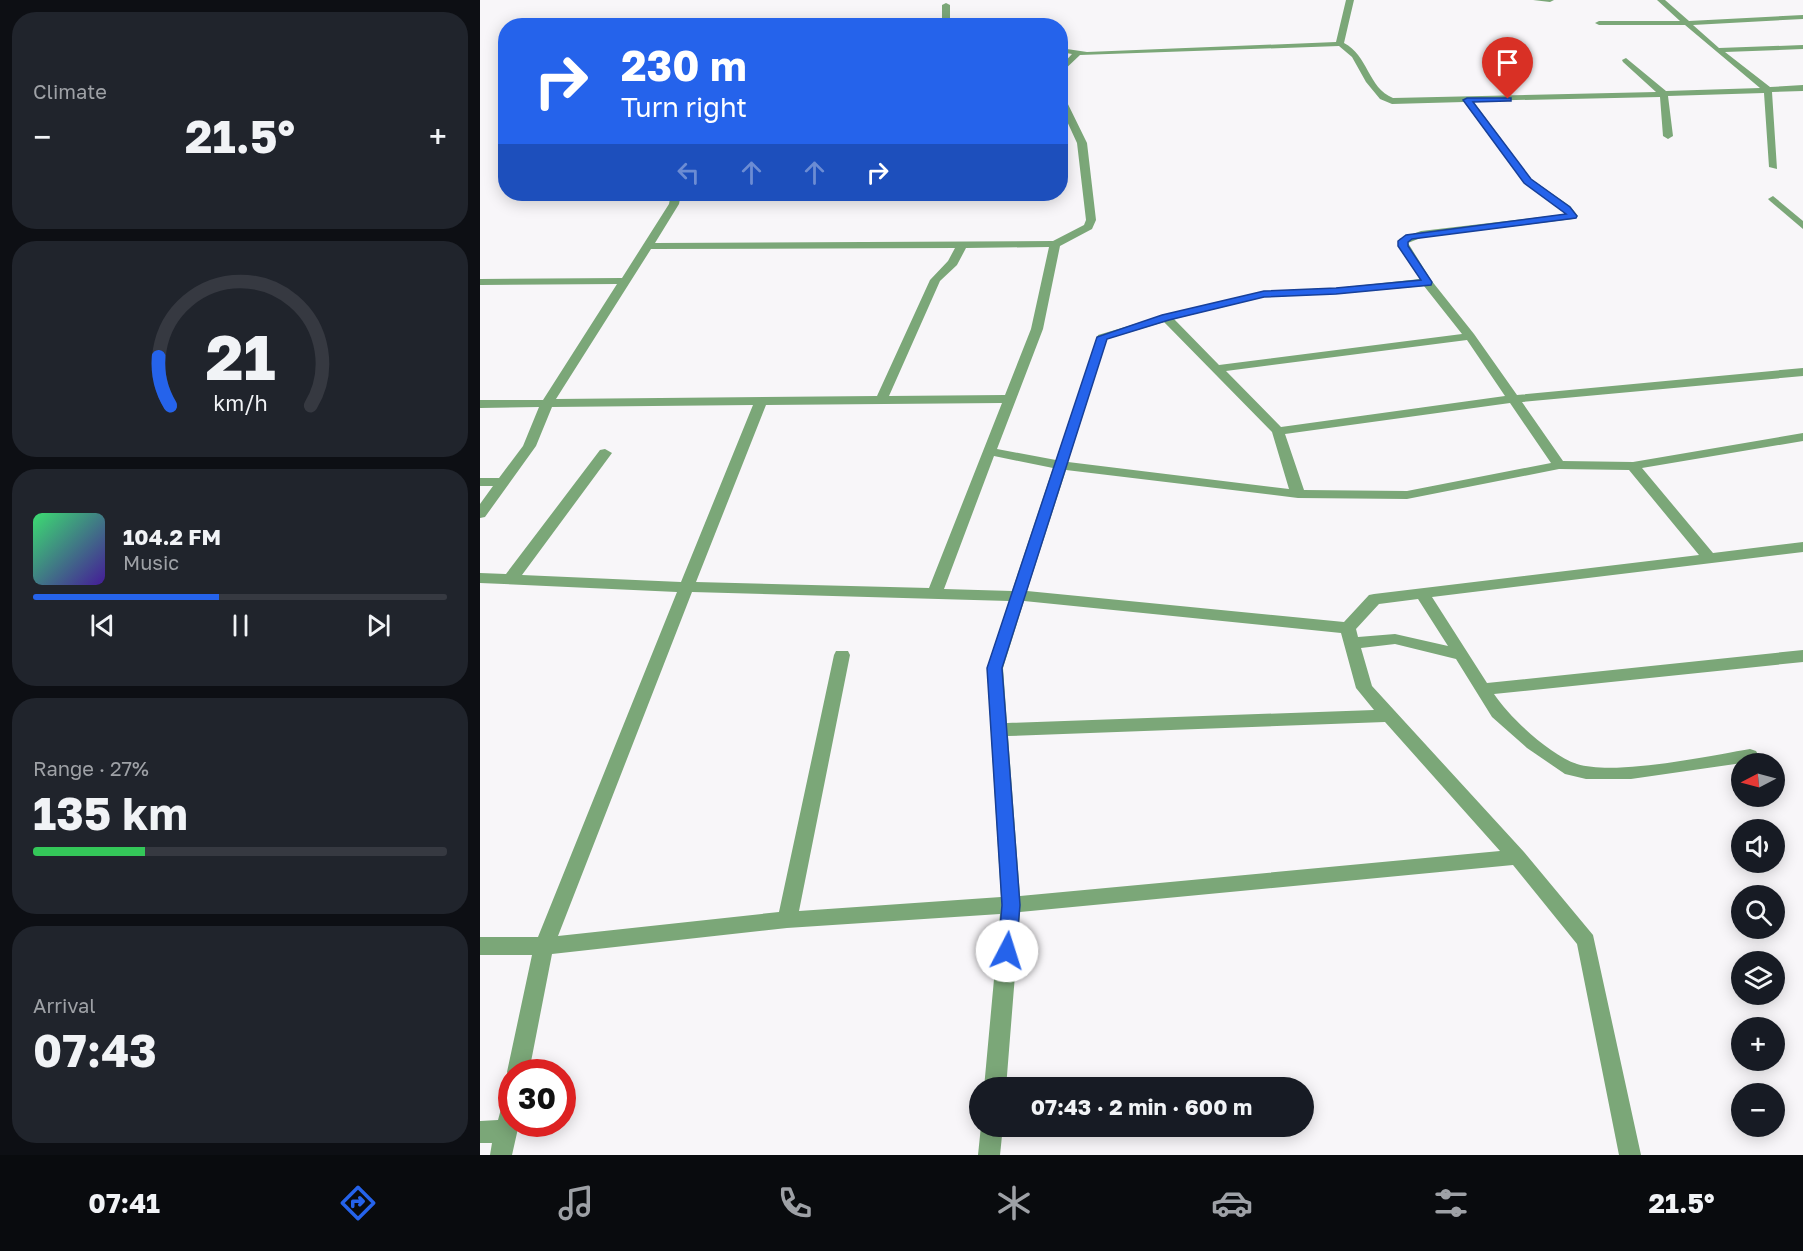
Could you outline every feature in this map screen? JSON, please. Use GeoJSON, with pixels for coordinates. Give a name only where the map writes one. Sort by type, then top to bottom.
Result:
{"type":"FeatureCollection","features":[{"type":"Feature","properties":{"kind":"street"},"geometry":{"type":"LineString","coordinates":[[1340,44],[1339,38],[1344,29],[1350,0]]}},
{"type":"Feature","properties":{"kind":"street"},"geometry":{"type":"LineString","coordinates":[[1537,0],[1550,0]]}},
{"type":"Feature","properties":{"kind":"street"},"geometry":{"type":"LineString","coordinates":[[1661,0],[1717,50],[1768,90],[1774,167]]}},
{"type":"Feature","properties":{"kind":"street"},"geometry":{"type":"LineString","coordinates":[[946,5],[946,18]]}},
{"type":"Feature","properties":{"kind":"street"},"geometry":{"type":"LineString","coordinates":[[1599,23],[1687,23],[1803,17]]}},
{"type":"Feature","properties":{"kind":"street"},"geometry":{"type":"LineString","coordinates":[[1068,52],[1077,54],[1340,44],[1351,50],[1381,97],[1385,99],[1563,98],[1803,88]]}},
{"type":"Feature","properties":{"kind":"street"},"geometry":{"type":"LineString","coordinates":[[1717,50],[1803,47]]}},
{"type":"Feature","properties":{"kind":"street"},"geometry":{"type":"LineString","coordinates":[[1068,64],[1077,54]]}},
{"type":"Feature","properties":{"kind":"street"},"geometry":{"type":"LineString","coordinates":[[1626,60],[1664,94],[1668,136]]}},
{"type":"Feature","properties":{"kind":"street"},"geometry":{"type":"LineString","coordinates":[[1467,100],[1528,181],[1566,208],[1573,216],[1409,237],[1403,241],[1403,246],[1427,282],[1470,336],[1559,465]]}},
{"type":"Feature","properties":{"kind":"street"},"geometry":{"type":"LineString","coordinates":[[647,246],[1055,244],[1088,227],[1091,220],[1082,143],[1068,113]]}},
{"type":"Feature","properties":{"kind":"street"},"geometry":{"type":"LineString","coordinates":[[1773,199],[1803,226]]}},
{"type":"Feature","properties":{"kind":"street"},"geometry":{"type":"LineString","coordinates":[[480,514],[529,446],[547,404],[674,201]]}},
{"type":"Feature","properties":{"kind":"street"},"geometry":{"type":"LineString","coordinates":[[934,594],[1037,329],[1055,244]]}},
{"type":"Feature","properties":{"kind":"street"},"geometry":{"type":"LineString","coordinates":[[882,399],[935,279],[954,262],[962,245]]}},
{"type":"Feature","properties":{"kind":"street"},"geometry":{"type":"LineString","coordinates":[[480,282],[626,281]]}},
{"type":"Feature","properties":{"kind":"street"},"geometry":{"type":"LineString","coordinates":[[996,1077],[1011,905],[995,668],[1102,337],[1166,318],[1264,294],[1336,291],[1427,282]]}},
{"type":"Feature","properties":{"kind":"street"},"geometry":{"type":"LineString","coordinates":[[1166,318],[1278,431],[1298,494]]}},
{"type":"Feature","properties":{"kind":"street"},"geometry":{"type":"LineString","coordinates":[[1217,369],[1470,336]]}},
{"type":"Feature","properties":{"kind":"street"},"geometry":{"type":"LineString","coordinates":[[1278,431],[1513,399],[1803,372]]}},
{"type":"Feature","properties":{"kind":"street"},"geometry":{"type":"LineString","coordinates":[[480,404],[1009,399]]}},
{"type":"Feature","properties":{"kind":"street"},"geometry":{"type":"LineString","coordinates":[[521,1059],[544,946],[760,403]]}},
{"type":"Feature","properties":{"kind":"street"},"geometry":{"type":"LineString","coordinates":[[990,451],[1060,465],[1298,494],[1407,495],[1559,465],[1633,466],[1803,437]]}},
{"type":"Feature","properties":{"kind":"street"},"geometry":{"type":"LineString","coordinates":[[510,580],[605,453]]}},
{"type":"Feature","properties":{"kind":"street"},"geometry":{"type":"LineString","coordinates":[[1633,466],[1709,558]]}},
{"type":"Feature","properties":{"kind":"street"},"geometry":{"type":"LineString","coordinates":[[480,482],[503,482]]}},
{"type":"Feature","properties":{"kind":"street"},"geometry":{"type":"LineString","coordinates":[[1630,1155],[1586,941],[1517,857],[1364,688],[1350,635],[1374,599],[1803,547]]}},
{"type":"Feature","properties":{"kind":"street"},"geometry":{"type":"LineString","coordinates":[[480,579],[1018,596],[1395,639],[1461,656]]}},
{"type":"Feature","properties":{"kind":"street"},"geometry":{"type":"LineString","coordinates":[[1422,593],[1498,713],[1513,728],[1572,769],[1605,775],[1731,758]]}},
{"type":"Feature","properties":{"kind":"street"},"geometry":{"type":"LineString","coordinates":[[786,920],[842,655]]}},
{"type":"Feature","properties":{"kind":"street"},"geometry":{"type":"LineString","coordinates":[[1482,689],[1803,656]]}},
{"type":"Feature","properties":{"kind":"street"},"geometry":{"type":"LineString","coordinates":[[999,730],[1389,716]]}},
{"type":"Feature","properties":{"kind":"street"},"geometry":{"type":"LineString","coordinates":[[480,946],[544,946],[786,920],[1011,905],[1517,857]]}},
{"type":"Feature","properties":{"kind":"street"},"geometry":{"type":"LineString","coordinates":[[480,1132],[498,1131]]}},
{"type":"Feature","properties":{"kind":"street"},"geometry":{"type":"LineString","coordinates":[[501,1155],[506,1137]]}},
{"type":"Feature","properties":{"kind":"street"},"geometry":{"type":"LineString","coordinates":[[989,1155],[991,1137]]}},
{"type":"Feature","properties":{"kind":"route"},"geometry":{"type":"LineString","coordinates":[[1007,951],[1011,905],[995,668],[1102,337],[1166,318],[1264,294],[1336,291],[1427,282],[1403,246],[1403,241],[1409,237],[1573,216],[1566,208],[1528,181],[1467,100],[1508,99]]}}]}
